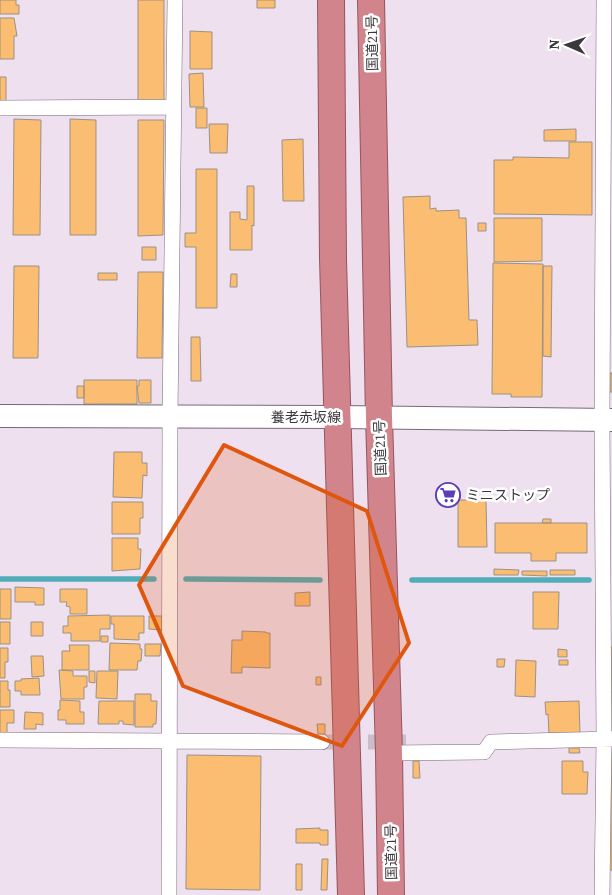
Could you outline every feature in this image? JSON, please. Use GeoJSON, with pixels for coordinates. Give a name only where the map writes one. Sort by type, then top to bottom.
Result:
{"type":"FeatureCollection","features":[{"type":"Feature","properties":{"kind":"highway"},"geometry":{"type":"LineString","coordinates":[[332,0],[333,259],[351,895]]}},
{"type":"Feature","properties":{"kind":"highway","name":"国道21号"},"geometry":{"type":"LineString","coordinates":[[371,0],[379,417],[400,748],[392,895]]}},
{"type":"Feature","properties":{"kind":"main road","name":"養老赤坂線"},"geometry":{"type":"LineString","coordinates":[[0,416],[607,420]]}},
{"type":"Feature","properties":{"kind":"street"},"geometry":{"type":"LineString","coordinates":[[168,895],[170,417],[175,0]]}},
{"type":"Feature","properties":{"kind":"street"},"geometry":{"type":"LineString","coordinates":[[602,895],[608,739],[604,0]]}},
{"type":"Feature","properties":{"kind":"street"},"geometry":{"type":"LineString","coordinates":[[0,108],[174,108]]}},
{"type":"Feature","properties":{"kind":"street"},"geometry":{"type":"LineString","coordinates":[[400,748],[491,742],[608,739]]}},
{"type":"Feature","properties":{"kind":"street"},"geometry":{"type":"LineString","coordinates":[[0,740],[322,742]]}},
{"type":"Feature","properties":{"kind":"street"},"geometry":{"type":"LineString","coordinates":[[400,748],[484,752],[491,742]]}},
{"type":"Feature","properties":{"kind":"highlighted area"},"geometry":{"type":"Polygon","coordinates":[[[224,445],[367,511],[409,643],[342,746],[183,686],[139,585],[224,445]]]}},
{"type":"Feature","properties":{"kind":"building"},"geometry":{"type":"Polygon","coordinates":[[[0,0],[16,0],[16,5],[19,5],[19,14],[0,14],[0,0]]]}},
{"type":"Feature","properties":{"kind":"building"},"geometry":{"type":"Polygon","coordinates":[[[138,0],[164,0],[164,101],[138,101],[138,0]]]}},
{"type":"Feature","properties":{"kind":"building"},"geometry":{"type":"Polygon","coordinates":[[[257,0],[275,0],[275,8],[257,8],[257,0]]]}},
{"type":"Feature","properties":{"kind":"building"},"geometry":{"type":"Polygon","coordinates":[[[0,18],[14,18],[17,36],[14,36],[14,59],[0,59],[0,18]]]}},
{"type":"Feature","properties":{"kind":"building"},"geometry":{"type":"Polygon","coordinates":[[[190,31],[212,32],[212,69],[190,69],[190,31]]]}},
{"type":"Feature","properties":{"kind":"building"},"geometry":{"type":"Polygon","coordinates":[[[203,73],[204,107],[190,107],[189,74],[203,73]]]}},
{"type":"Feature","properties":{"kind":"building"},"geometry":{"type":"Polygon","coordinates":[[[0,77],[6,77],[6,103],[0,103],[0,77]]]}},
{"type":"Feature","properties":{"kind":"building"},"geometry":{"type":"Polygon","coordinates":[[[196,108],[207,108],[207,128],[196,128],[196,108]]]}},
{"type":"Feature","properties":{"kind":"building"},"geometry":{"type":"Polygon","coordinates":[[[14,119],[41,120],[40,235],[13,235],[14,119]]]}},
{"type":"Feature","properties":{"kind":"building"},"geometry":{"type":"Polygon","coordinates":[[[70,119],[96,120],[96,235],[70,235],[70,119]]]}},
{"type":"Feature","properties":{"kind":"building"},"geometry":{"type":"Polygon","coordinates":[[[138,120],[164,120],[163,235],[138,236],[138,120]]]}},
{"type":"Feature","properties":{"kind":"building"},"geometry":{"type":"Polygon","coordinates":[[[209,124],[228,124],[227,153],[210,153],[209,124]]]}},
{"type":"Feature","properties":{"kind":"building"},"geometry":{"type":"Polygon","coordinates":[[[576,129],[576,141],[544,141],[544,130],[576,129]]]}},
{"type":"Feature","properties":{"kind":"building"},"geometry":{"type":"Polygon","coordinates":[[[303,139],[304,201],[283,201],[282,140],[303,139]]]}},
{"type":"Feature","properties":{"kind":"building"},"geometry":{"type":"Polygon","coordinates":[[[569,142],[592,142],[592,215],[494,214],[494,160],[513,160],[513,157],[569,158],[569,142]]]}},
{"type":"Feature","properties":{"kind":"building"},"geometry":{"type":"Polygon","coordinates":[[[196,169],[217,169],[217,308],[196,308],[196,247],[185,247],[185,233],[196,233],[196,169]]]}},
{"type":"Feature","properties":{"kind":"building"},"geometry":{"type":"Polygon","coordinates":[[[247,186],[254,186],[252,250],[230,250],[230,212],[240,212],[240,219],[247,220],[247,186]]]}},
{"type":"Feature","properties":{"kind":"building"},"geometry":{"type":"Polygon","coordinates":[[[430,196],[430,209],[436,208],[436,211],[459,210],[459,218],[466,218],[469,320],[477,320],[478,345],[407,347],[403,197],[430,196]]]}},
{"type":"Feature","properties":{"kind":"building"},"geometry":{"type":"Polygon","coordinates":[[[494,218],[542,218],[542,261],[494,262],[494,218]]]}},
{"type":"Feature","properties":{"kind":"building"},"geometry":{"type":"Polygon","coordinates":[[[478,223],[486,223],[486,231],[478,231],[478,223]]]}},
{"type":"Feature","properties":{"kind":"building"},"geometry":{"type":"Polygon","coordinates":[[[142,247],[156,247],[156,260],[142,260],[142,247]]]}},
{"type":"Feature","properties":{"kind":"building"},"geometry":{"type":"Polygon","coordinates":[[[493,263],[543,264],[542,397],[511,397],[511,394],[492,394],[493,263]]]}},
{"type":"Feature","properties":{"kind":"building"},"geometry":{"type":"Polygon","coordinates":[[[14,266],[39,266],[38,358],[13,358],[14,266]]]}},
{"type":"Feature","properties":{"kind":"building"},"geometry":{"type":"Polygon","coordinates":[[[543,266],[552,266],[551,357],[543,356],[543,266]]]}},
{"type":"Feature","properties":{"kind":"building"},"geometry":{"type":"Polygon","coordinates":[[[138,272],[163,272],[162,358],[137,358],[138,272]]]}},
{"type":"Feature","properties":{"kind":"building"},"geometry":{"type":"Polygon","coordinates":[[[98,273],[117,273],[117,280],[98,280],[98,273]]]}},
{"type":"Feature","properties":{"kind":"building"},"geometry":{"type":"Polygon","coordinates":[[[231,274],[237,274],[237,287],[230,287],[231,274]]]}},
{"type":"Feature","properties":{"kind":"building"},"geometry":{"type":"Polygon","coordinates":[[[191,337],[200,337],[201,381],[191,381],[191,337]]]}},
{"type":"Feature","properties":{"kind":"building"},"geometry":{"type":"Polygon","coordinates":[[[610,373],[612,373],[612,392],[610,392],[610,373]]]}},
{"type":"Feature","properties":{"kind":"building"},"geometry":{"type":"Polygon","coordinates":[[[84,380],[137,380],[137,404],[84,404],[84,380]]]}},
{"type":"Feature","properties":{"kind":"building"},"geometry":{"type":"Polygon","coordinates":[[[139,380],[151,380],[151,403],[139,403],[137,386],[139,386],[139,380]]]}},
{"type":"Feature","properties":{"kind":"building"},"geometry":{"type":"Polygon","coordinates":[[[77,386],[84,386],[84,398],[77,398],[77,386]]]}},
{"type":"Feature","properties":{"kind":"building"},"geometry":{"type":"Polygon","coordinates":[[[114,452],[142,452],[142,463],[147,463],[147,476],[143,475],[142,498],[113,497],[114,452]]]}},
{"type":"Feature","properties":{"kind":"building"},"geometry":{"type":"Polygon","coordinates":[[[458,500],[486,500],[487,547],[458,547],[458,500]]]}},
{"type":"Feature","properties":{"kind":"building"},"geometry":{"type":"Polygon","coordinates":[[[112,502],[143,502],[140,534],[112,534],[112,502]]]}},
{"type":"Feature","properties":{"kind":"building"},"geometry":{"type":"Polygon","coordinates":[[[543,519],[551,519],[551,523],[542,523],[543,519]]]}},
{"type":"Feature","properties":{"kind":"building"},"geometry":{"type":"Polygon","coordinates":[[[495,523],[587,523],[587,553],[556,553],[556,561],[531,561],[531,553],[495,553],[495,523]]]}},
{"type":"Feature","properties":{"kind":"building"},"geometry":{"type":"Polygon","coordinates":[[[112,538],[138,538],[138,549],[141,549],[140,569],[112,571],[112,538]]]}},
{"type":"Feature","properties":{"kind":"building"},"geometry":{"type":"Polygon","coordinates":[[[494,569],[519,570],[518,575],[494,575],[494,569]]]}},
{"type":"Feature","properties":{"kind":"building"},"geometry":{"type":"Polygon","coordinates":[[[550,570],[575,570],[575,575],[550,575],[550,570]]]}},
{"type":"Feature","properties":{"kind":"building"},"geometry":{"type":"Polygon","coordinates":[[[522,571],[547,571],[547,576],[522,575],[522,571]]]}},
{"type":"Feature","properties":{"kind":"building"},"geometry":{"type":"Polygon","coordinates":[[[15,587],[44,588],[44,605],[35,605],[35,602],[15,602],[15,587]]]}},
{"type":"Feature","properties":{"kind":"building"},"geometry":{"type":"Polygon","coordinates":[[[0,589],[11,589],[11,619],[0,619],[0,589]]]}},
{"type":"Feature","properties":{"kind":"building"},"geometry":{"type":"Polygon","coordinates":[[[60,589],[87,589],[87,614],[70,614],[70,607],[66,606],[67,602],[60,602],[60,589]]]}},
{"type":"Feature","properties":{"kind":"building"},"geometry":{"type":"Polygon","coordinates":[[[310,592],[310,606],[295,606],[295,593],[310,592]]]}},
{"type":"Feature","properties":{"kind":"building"},"geometry":{"type":"Polygon","coordinates":[[[533,592],[559,592],[558,629],[533,629],[533,592]]]}},
{"type":"Feature","properties":{"kind":"building"},"geometry":{"type":"Polygon","coordinates":[[[110,615],[110,629],[100,629],[100,641],[71,641],[71,633],[63,633],[63,626],[68,626],[68,616],[110,615]]]}},
{"type":"Feature","properties":{"kind":"building"},"geometry":{"type":"Polygon","coordinates":[[[111,616],[144,616],[144,633],[139,633],[139,640],[114,639],[114,624],[111,624],[111,616]]]}},
{"type":"Feature","properties":{"kind":"building"},"geometry":{"type":"Polygon","coordinates":[[[149,616],[162,616],[162,630],[149,629],[149,616]]]}},
{"type":"Feature","properties":{"kind":"building"},"geometry":{"type":"Polygon","coordinates":[[[0,622],[10,622],[10,644],[0,644],[0,622]]]}},
{"type":"Feature","properties":{"kind":"building"},"geometry":{"type":"Polygon","coordinates":[[[31,622],[43,622],[43,636],[31,636],[31,622]]]}},
{"type":"Feature","properties":{"kind":"building"},"geometry":{"type":"Polygon","coordinates":[[[242,631],[270,633],[270,668],[242,667],[242,673],[231,673],[232,640],[242,640],[242,631]]]}},
{"type":"Feature","properties":{"kind":"building"},"geometry":{"type":"Polygon","coordinates":[[[101,636],[108,636],[108,642],[101,642],[101,636]]]}},
{"type":"Feature","properties":{"kind":"building"},"geometry":{"type":"Polygon","coordinates":[[[110,643],[140,644],[140,649],[142,649],[141,661],[138,661],[137,670],[109,670],[110,643]]]}},
{"type":"Feature","properties":{"kind":"building"},"geometry":{"type":"Polygon","coordinates":[[[145,644],[161,644],[160,656],[145,656],[145,644]]]}},
{"type":"Feature","properties":{"kind":"building"},"geometry":{"type":"Polygon","coordinates":[[[69,645],[89,645],[89,670],[62,670],[62,651],[70,651],[69,645]]]}},
{"type":"Feature","properties":{"kind":"building"},"geometry":{"type":"Polygon","coordinates":[[[609,647],[612,647],[612,692],[609,692],[609,647]]]}},
{"type":"Feature","properties":{"kind":"building"},"geometry":{"type":"Polygon","coordinates":[[[0,648],[8,648],[8,662],[5,662],[5,678],[0,678],[0,648]]]}},
{"type":"Feature","properties":{"kind":"building"},"geometry":{"type":"Polygon","coordinates":[[[558,649],[567,650],[567,657],[558,657],[558,649]]]}},
{"type":"Feature","properties":{"kind":"building"},"geometry":{"type":"Polygon","coordinates":[[[31,656],[43,656],[44,676],[32,677],[31,656]]]}},
{"type":"Feature","properties":{"kind":"building"},"geometry":{"type":"Polygon","coordinates":[[[497,659],[505,659],[504,667],[497,667],[497,659]]]}},
{"type":"Feature","properties":{"kind":"building"},"geometry":{"type":"Polygon","coordinates":[[[516,660],[536,661],[535,697],[515,696],[516,660]]]}},
{"type":"Feature","properties":{"kind":"building"},"geometry":{"type":"Polygon","coordinates":[[[559,660],[568,660],[568,665],[559,665],[559,660]]]}},
{"type":"Feature","properties":{"kind":"building"},"geometry":{"type":"Polygon","coordinates":[[[59,670],[73,671],[73,676],[87,676],[87,687],[84,687],[84,699],[61,699],[59,670]]]}},
{"type":"Feature","properties":{"kind":"building"},"geometry":{"type":"Polygon","coordinates":[[[89,671],[95,671],[95,683],[89,682],[89,671]]]}},
{"type":"Feature","properties":{"kind":"building"},"geometry":{"type":"Polygon","coordinates":[[[97,671],[118,671],[117,699],[96,698],[97,671]]]}},
{"type":"Feature","properties":{"kind":"building"},"geometry":{"type":"Polygon","coordinates":[[[316,677],[321,677],[321,685],[316,685],[316,677]]]}},
{"type":"Feature","properties":{"kind":"building"},"geometry":{"type":"Polygon","coordinates":[[[39,678],[40,695],[21,695],[21,691],[15,691],[15,681],[39,678]]]}},
{"type":"Feature","properties":{"kind":"building"},"geometry":{"type":"Polygon","coordinates":[[[0,681],[8,681],[10,707],[0,707],[0,681]]]}},
{"type":"Feature","properties":{"kind":"building"},"geometry":{"type":"Polygon","coordinates":[[[609,692],[612,692],[612,736],[608,736],[609,692]]]}},
{"type":"Feature","properties":{"kind":"building"},"geometry":{"type":"Polygon","coordinates":[[[135,694],[151,694],[151,701],[157,701],[156,724],[153,724],[153,727],[135,727],[135,694]]]}},
{"type":"Feature","properties":{"kind":"building"},"geometry":{"type":"Polygon","coordinates":[[[60,700],[80,701],[80,712],[84,712],[84,724],[66,724],[66,720],[58,720],[60,700]]]}},
{"type":"Feature","properties":{"kind":"building"},"geometry":{"type":"Polygon","coordinates":[[[99,701],[134,701],[134,725],[123,724],[123,721],[119,721],[119,724],[98,724],[99,701]]]}},
{"type":"Feature","properties":{"kind":"building"},"geometry":{"type":"Polygon","coordinates":[[[579,701],[580,734],[549,734],[545,702],[579,701]]]}},
{"type":"Feature","properties":{"kind":"building"},"geometry":{"type":"Polygon","coordinates":[[[0,710],[14,710],[14,723],[7,723],[7,736],[0,736],[0,710]]]}},
{"type":"Feature","properties":{"kind":"building"},"geometry":{"type":"Polygon","coordinates":[[[25,712],[43,713],[43,725],[36,724],[36,729],[24,729],[25,712]]]}},
{"type":"Feature","properties":{"kind":"building"},"geometry":{"type":"Polygon","coordinates":[[[317,724],[325,724],[325,734],[318,734],[317,724]]]}},
{"type":"Feature","properties":{"kind":"building"},"geometry":{"type":"Polygon","coordinates":[[[569,748],[579,748],[580,753],[569,753],[569,748]]]}},
{"type":"Feature","properties":{"kind":"building"},"geometry":{"type":"Polygon","coordinates":[[[610,751],[612,751],[612,870],[609,870],[610,751]]]}},
{"type":"Feature","properties":{"kind":"building"},"geometry":{"type":"Polygon","coordinates":[[[187,755],[261,756],[260,890],[186,889],[187,755]]]}},
{"type":"Feature","properties":{"kind":"building"},"geometry":{"type":"Polygon","coordinates":[[[413,761],[419,761],[420,778],[413,778],[413,761]]]}},
{"type":"Feature","properties":{"kind":"building"},"geometry":{"type":"Polygon","coordinates":[[[562,761],[583,761],[583,772],[588,772],[587,794],[562,794],[562,761]]]}},
{"type":"Feature","properties":{"kind":"building"},"geometry":{"type":"Polygon","coordinates":[[[320,828],[320,830],[328,830],[328,845],[296,843],[296,829],[320,828]]]}},
{"type":"Feature","properties":{"kind":"building"},"geometry":{"type":"Polygon","coordinates":[[[322,859],[328,859],[327,890],[321,890],[322,859]]]}},
{"type":"Feature","properties":{"kind":"building"},"geometry":{"type":"Polygon","coordinates":[[[296,864],[302,864],[302,890],[296,890],[296,864]]]}},
{"type":"Feature","properties":{"kind":"waterway"},"geometry":{"type":"LineString","coordinates":[[0,579],[154,579]]}},
{"type":"Feature","properties":{"kind":"waterway"},"geometry":{"type":"LineString","coordinates":[[186,579],[320,580]]}},
{"type":"Feature","properties":{"kind":"waterway"},"geometry":{"type":"LineString","coordinates":[[412,580],[589,580]]}},
{"type":"Feature","properties":{"kind":"tunnel"},"geometry":{"type":"LineString","coordinates":[[322,742],[410,742]]}},
{"type":"Feature","properties":{"kind":"place","name":"ミニストップ"},"geometry":{"type":"Point","coordinates":[448,495]}}]}
